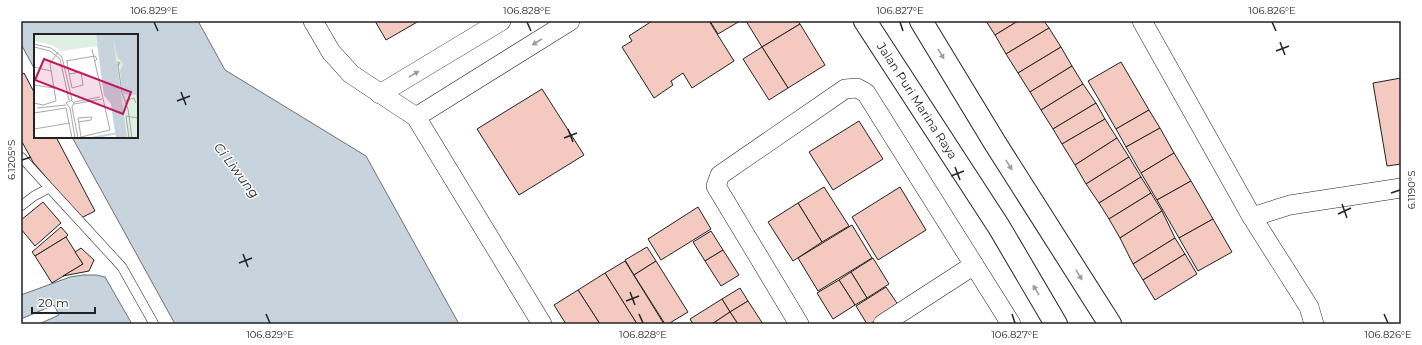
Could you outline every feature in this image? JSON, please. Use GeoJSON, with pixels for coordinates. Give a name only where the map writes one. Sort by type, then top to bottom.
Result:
{"type":"FeatureCollection","features":[{"type":"Feature","properties":{"kind":"street"},"geometry":{"type":"LineString","coordinates":[[313,21],[331,52],[351,74],[416,117],[542,324]]}},
{"type":"Feature","properties":{"kind":"street"},"geometry":{"type":"LineString","coordinates":[[380,94],[501,21]]}},
{"type":"Feature","properties":{"kind":"street"},"geometry":{"type":"LineString","coordinates":[[416,117],[570,21]]}},
{"type":"Feature","properties":{"kind":"street","name":"Jalan Puri Marina Raya"},"geometry":{"type":"LineString","coordinates":[[865,21],[999,227],[1056,324]]}},
{"type":"Feature","properties":{"kind":"street"},"geometry":{"type":"LineString","coordinates":[[921,21],[995,143],[1110,324]]}},
{"type":"Feature","properties":{"kind":"street"},"geometry":{"type":"LineString","coordinates":[[1142,21],[1308,318]]}},
{"type":"Feature","properties":{"kind":"street"},"geometry":{"type":"LineString","coordinates":[[800,324],[716,186],[720,175],[845,89],[857,88],[866,93],[1011,324]]}},
{"type":"Feature","properties":{"kind":"street"},"geometry":{"type":"LineString","coordinates":[[1252,216],[1290,205],[1401,188]]}},
{"type":"Feature","properties":{"kind":"street"},"geometry":{"type":"LineString","coordinates":[[883,324],[974,265]]}},
{"type":"Feature","properties":{"kind":"lane"},"geometry":{"type":"LineString","coordinates":[[21,157],[122,267],[154,324]]}},
{"type":"Feature","properties":{"kind":"lane"},"geometry":{"type":"LineString","coordinates":[[21,206],[48,188]]}},
{"type":"Feature","properties":{"kind":"water","name":"Ci Liwung"},"geometry":{"type":"Polygon","coordinates":[[[21,21],[198,21],[225,70],[366,156],[459,324],[175,324],[73,138],[138,138],[138,34],[34,34],[34,68],[21,44],[21,21]]]}},
{"type":"Feature","properties":{"kind":"water"},"geometry":{"type":"Polygon","coordinates":[[[83,275],[105,277],[132,324],[21,324],[21,295],[70,277],[83,275]]]}},
{"type":"Feature","properties":{"kind":"pier"},"geometry":{"type":"Polygon","coordinates":[[[54,305],[59,315],[39,324],[21,324],[21,319],[54,305]]]}},
{"type":"Feature","properties":{"kind":"building"},"geometry":{"type":"Polygon","coordinates":[[[375,21],[419,21],[386,40],[375,21]]]}},
{"type":"Feature","properties":{"kind":"building"},"geometry":{"type":"Polygon","coordinates":[[[652,21],[709,21],[734,61],[692,88],[683,73],[671,81],[673,85],[654,98],[622,47],[632,41],[629,36],[652,21]]]}},
{"type":"Feature","properties":{"kind":"building"},"geometry":{"type":"Polygon","coordinates":[[[710,21],[740,21],[718,34],[710,21]]]}},
{"type":"Feature","properties":{"kind":"building"},"geometry":{"type":"Polygon","coordinates":[[[746,21],[798,21],[800,24],[762,47],[746,21]]]}},
{"type":"Feature","properties":{"kind":"building"},"geometry":{"type":"Polygon","coordinates":[[[986,21],[1018,21],[995,35],[986,21]]]}},
{"type":"Feature","properties":{"kind":"building"},"geometry":{"type":"Polygon","coordinates":[[[1018,21],[1044,21],[1049,28],[1006,54],[995,35],[1018,21]]]}},
{"type":"Feature","properties":{"kind":"building"},"geometry":{"type":"Polygon","coordinates":[[[800,24],[825,65],[788,88],[762,47],[800,24]]]}},
{"type":"Feature","properties":{"kind":"building"},"geometry":{"type":"Polygon","coordinates":[[[1049,28],[1061,47],[1018,73],[1006,54],[1049,28]]]}},
{"type":"Feature","properties":{"kind":"building"},"geometry":{"type":"Polygon","coordinates":[[[762,47],[788,88],[769,100],[743,59],[762,47]]]}},
{"type":"Feature","properties":{"kind":"building"},"geometry":{"type":"Polygon","coordinates":[[[1061,47],[1072,66],[1030,92],[1018,73],[1061,47]]]}},
{"type":"Feature","properties":{"kind":"building"},"geometry":{"type":"Polygon","coordinates":[[[1121,62],[1149,110],[1116,129],[1088,81],[1121,62]]]}},
{"type":"Feature","properties":{"kind":"building"},"geometry":{"type":"Polygon","coordinates":[[[1072,66],[1083,84],[1041,110],[1030,92],[1072,66]]]}},
{"type":"Feature","properties":{"kind":"building"},"geometry":{"type":"Polygon","coordinates":[[[24,73],[34,92],[34,138],[57,138],[95,211],[81,218],[33,162],[21,140],[21,75],[24,73]]]}},
{"type":"Feature","properties":{"kind":"building"},"geometry":{"type":"Polygon","coordinates":[[[1401,78],[1401,164],[1387,166],[1373,83],[1401,78]]]}},
{"type":"Feature","properties":{"kind":"building"},"geometry":{"type":"Polygon","coordinates":[[[1083,84],[1096,103],[1053,129],[1041,110],[1083,84]]]}},
{"type":"Feature","properties":{"kind":"building"},"geometry":{"type":"Polygon","coordinates":[[[542,89],[584,155],[519,195],[477,129],[542,89]]]}},
{"type":"Feature","properties":{"kind":"building"},"geometry":{"type":"Polygon","coordinates":[[[1096,103],[1105,119],[1062,144],[1053,129],[1096,103]]]}},
{"type":"Feature","properties":{"kind":"building"},"geometry":{"type":"Polygon","coordinates":[[[1149,110],[1160,128],[1126,147],[1116,129],[1149,110]]]}},
{"type":"Feature","properties":{"kind":"building"},"geometry":{"type":"Polygon","coordinates":[[[1105,119],[1117,138],[1075,165],[1062,144],[1105,119]]]}},
{"type":"Feature","properties":{"kind":"building"},"geometry":{"type":"Polygon","coordinates":[[[859,121],[883,159],[833,190],[809,152],[859,121]]]}},
{"type":"Feature","properties":{"kind":"building"},"geometry":{"type":"Polygon","coordinates":[[[1160,128],[1174,153],[1141,173],[1126,147],[1160,128]]]}},
{"type":"Feature","properties":{"kind":"building"},"geometry":{"type":"Polygon","coordinates":[[[1117,138],[1129,157],[1086,184],[1075,165],[1117,138]]]}},
{"type":"Feature","properties":{"kind":"building"},"geometry":{"type":"Polygon","coordinates":[[[1174,153],[1191,181],[1157,200],[1141,173],[1174,153]]]}},
{"type":"Feature","properties":{"kind":"building"},"geometry":{"type":"Polygon","coordinates":[[[1129,157],[1141,177],[1099,203],[1086,184],[1129,157]]]}},
{"type":"Feature","properties":{"kind":"building"},"geometry":{"type":"Polygon","coordinates":[[[1141,177],[1151,193],[1109,219],[1099,203],[1141,177]]]}},
{"type":"Feature","properties":{"kind":"building"},"geometry":{"type":"Polygon","coordinates":[[[1191,181],[1213,219],[1179,238],[1157,200],[1191,181]]]}},
{"type":"Feature","properties":{"kind":"building"},"geometry":{"type":"Polygon","coordinates":[[[824,187],[849,226],[822,242],[798,203],[824,187]]]}},
{"type":"Feature","properties":{"kind":"building"},"geometry":{"type":"Polygon","coordinates":[[[900,187],[926,230],[878,260],[852,217],[900,187]]]}},
{"type":"Feature","properties":{"kind":"building"},"geometry":{"type":"Polygon","coordinates":[[[1151,193],[1162,211],[1120,238],[1109,219],[1151,193]]]}},
{"type":"Feature","properties":{"kind":"building"},"geometry":{"type":"Polygon","coordinates":[[[43,202],[61,223],[35,246],[21,229],[21,220],[43,202]]]}},
{"type":"Feature","properties":{"kind":"building"},"geometry":{"type":"Polygon","coordinates":[[[798,203],[822,242],[793,261],[768,222],[798,203]]]}},
{"type":"Feature","properties":{"kind":"building"},"geometry":{"type":"Polygon","coordinates":[[[698,207],[711,229],[661,260],[648,239],[698,207]]]}},
{"type":"Feature","properties":{"kind":"building"},"geometry":{"type":"Polygon","coordinates":[[[1162,211],[1175,238],[1133,264],[1120,238],[1162,211]]]}},
{"type":"Feature","properties":{"kind":"building"},"geometry":{"type":"Polygon","coordinates":[[[1213,219],[1232,252],[1198,271],[1179,238],[1213,219]]]}},
{"type":"Feature","properties":{"kind":"building"},"geometry":{"type":"Polygon","coordinates":[[[852,225],[872,258],[818,291],[798,258],[852,225]]]}},
{"type":"Feature","properties":{"kind":"building"},"geometry":{"type":"Polygon","coordinates":[[[61,227],[68,235],[35,256],[32,252],[61,227]]]}},
{"type":"Feature","properties":{"kind":"building"},"geometry":{"type":"Polygon","coordinates":[[[711,231],[723,250],[705,261],[693,242],[711,231]]]}},
{"type":"Feature","properties":{"kind":"building"},"geometry":{"type":"Polygon","coordinates":[[[66,237],[83,264],[52,283],[35,256],[66,237]]]}},
{"type":"Feature","properties":{"kind":"building"},"geometry":{"type":"Polygon","coordinates":[[[1175,238],[1185,254],[1143,280],[1133,264],[1175,238]]]}},
{"type":"Feature","properties":{"kind":"building"},"geometry":{"type":"Polygon","coordinates":[[[647,247],[656,261],[634,275],[625,260],[647,247]]]}},
{"type":"Feature","properties":{"kind":"building"},"geometry":{"type":"Polygon","coordinates":[[[81,248],[94,260],[89,271],[63,276],[83,264],[75,252],[81,248]]]}},
{"type":"Feature","properties":{"kind":"building"},"geometry":{"type":"Polygon","coordinates":[[[723,250],[739,275],[721,286],[705,261],[723,250]]]}},
{"type":"Feature","properties":{"kind":"building"},"geometry":{"type":"Polygon","coordinates":[[[1185,254],[1197,274],[1155,300],[1143,280],[1185,254]]]}},
{"type":"Feature","properties":{"kind":"building"},"geometry":{"type":"Polygon","coordinates":[[[873,258],[889,284],[867,298],[851,272],[873,258]]]}},
{"type":"Feature","properties":{"kind":"building"},"geometry":{"type":"Polygon","coordinates":[[[625,261],[664,324],[637,324],[605,273],[625,261]]]}},
{"type":"Feature","properties":{"kind":"building"},"geometry":{"type":"Polygon","coordinates":[[[656,261],[688,312],[668,324],[665,324],[634,275],[656,261]]]}},
{"type":"Feature","properties":{"kind":"building"},"geometry":{"type":"Polygon","coordinates":[[[851,272],[867,298],[855,305],[839,280],[851,272]]]}},
{"type":"Feature","properties":{"kind":"building"},"geometry":{"type":"Polygon","coordinates":[[[605,273],[637,324],[600,324],[578,290],[605,273]]]}},
{"type":"Feature","properties":{"kind":"building"},"geometry":{"type":"Polygon","coordinates":[[[839,280],[855,305],[833,319],[817,293],[839,280]]]}},
{"type":"Feature","properties":{"kind":"building"},"geometry":{"type":"Polygon","coordinates":[[[886,287],[899,306],[870,324],[867,324],[856,306],[886,287]]]}},
{"type":"Feature","properties":{"kind":"building"},"geometry":{"type":"Polygon","coordinates":[[[740,288],[748,301],[730,312],[722,299],[740,288]]]}},
{"type":"Feature","properties":{"kind":"building"},"geometry":{"type":"Polygon","coordinates":[[[578,290],[600,324],[566,324],[554,305],[578,290]]]}},
{"type":"Feature","properties":{"kind":"building"},"geometry":{"type":"Polygon","coordinates":[[[722,299],[730,312],[712,324],[693,324],[690,319],[722,299]]]}},
{"type":"Feature","properties":{"kind":"building"},"geometry":{"type":"Polygon","coordinates":[[[748,301],[763,324],[738,324],[730,312],[748,301]]]}},
{"type":"Feature","properties":{"kind":"building"},"geometry":{"type":"Polygon","coordinates":[[[730,312],[738,324],[712,324],[730,312]]]}}]}
